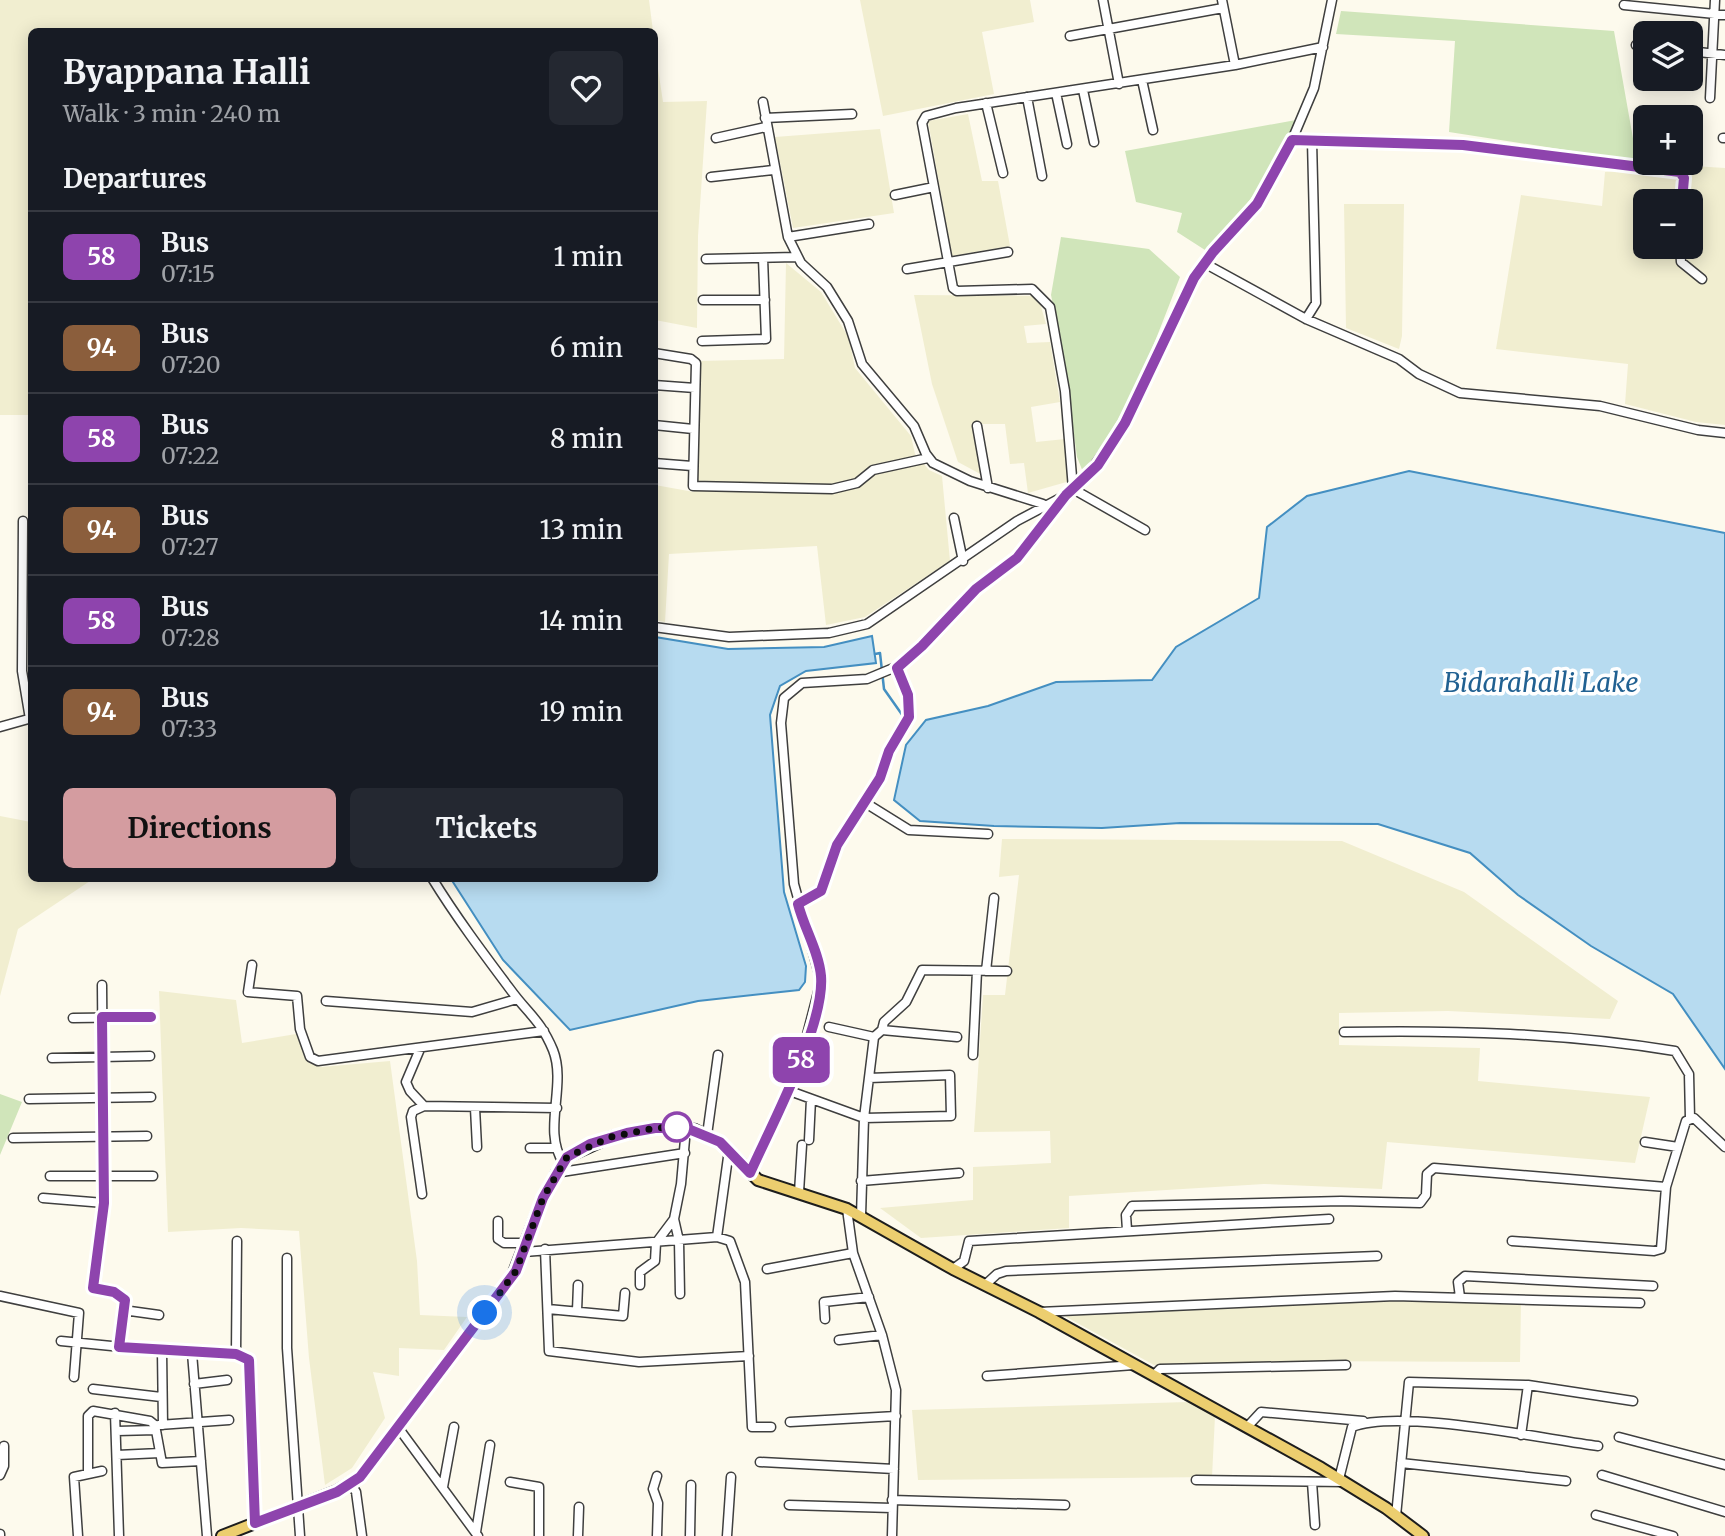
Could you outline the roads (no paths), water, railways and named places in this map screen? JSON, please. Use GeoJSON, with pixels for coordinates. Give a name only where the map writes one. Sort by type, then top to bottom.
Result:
{"type":"FeatureCollection","features":[{"type":"Feature","properties":{"kind":"main road"},"geometry":{"type":"LineString","coordinates":[[222,1536],[351,1485],[516,1271],[555,1173],[563,1162],[581,1148],[611,1137],[655,1128],[686,1128],[707,1135],[729,1149],[750,1173],[763,1182],[799,1192],[862,1216],[953,1269],[1039,1312],[1248,1426],[1341,1481],[1423,1536]]}},
{"type":"Feature","properties":{"kind":"street"},"geometry":{"type":"LineString","coordinates":[[1103,0],[1119,84]]}},
{"type":"Feature","properties":{"kind":"street"},"geometry":{"type":"LineString","coordinates":[[750,1173],[806,1044],[821,981],[820,968],[798,904],[781,723],[782,702],[787,693],[802,683],[867,679],[897,668],[922,646],[976,589],[1017,558],[1070,492],[1098,465],[1125,423],[1204,263],[1257,204],[1292,140],[1314,88],[1332,0]]}},
{"type":"Feature","properties":{"kind":"street"},"geometry":{"type":"LineString","coordinates":[[1710,99],[1715,0]]}},
{"type":"Feature","properties":{"kind":"street"},"geometry":{"type":"LineString","coordinates":[[1070,36],[1223,4],[1235,65]]}},
{"type":"Feature","properties":{"kind":"street"},"geometry":{"type":"LineString","coordinates":[[1623,5],[1725,15]]}},
{"type":"Feature","properties":{"kind":"street"},"geometry":{"type":"LineString","coordinates":[[1070,492],[1065,391],[1048,304],[1032,289],[957,291],[950,282],[922,123],[926,116],[937,112],[1235,65],[1322,47]]}},
{"type":"Feature","properties":{"kind":"street"},"geometry":{"type":"LineString","coordinates":[[1703,53],[1725,55]]}},
{"type":"Feature","properties":{"kind":"street"},"geometry":{"type":"LineString","coordinates":[[1142,80],[1153,130]]}},
{"type":"Feature","properties":{"kind":"street"},"geometry":{"type":"LineString","coordinates":[[1083,90],[1094,142]]}},
{"type":"Feature","properties":{"kind":"street"},"geometry":{"type":"LineString","coordinates":[[1056,93],[1067,144]]}},
{"type":"Feature","properties":{"kind":"street"},"geometry":{"type":"LineString","coordinates":[[1027,97],[1042,176]]}},
{"type":"Feature","properties":{"kind":"street"},"geometry":{"type":"LineString","coordinates":[[763,102],[773,170],[788,237],[796,257],[827,287],[848,321],[862,363],[914,426],[928,458],[942,468],[988,488],[1043,504]]}},
{"type":"Feature","properties":{"kind":"street"},"geometry":{"type":"LineString","coordinates":[[986,103],[1003,173]]}},
{"type":"Feature","properties":{"kind":"street"},"geometry":{"type":"LineString","coordinates":[[765,117],[852,114]]}},
{"type":"Feature","properties":{"kind":"street"},"geometry":{"type":"LineString","coordinates":[[716,138],[766,127]]}},
{"type":"Feature","properties":{"kind":"street"},"geometry":{"type":"LineString","coordinates":[[1292,140],[1463,145],[1680,172],[1684,178],[1683,189]]}},
{"type":"Feature","properties":{"kind":"street"},"geometry":{"type":"LineString","coordinates":[[1306,319],[1316,303],[1311,141]]}},
{"type":"Feature","properties":{"kind":"street"},"geometry":{"type":"LineString","coordinates":[[710,177],[773,170]]}},
{"type":"Feature","properties":{"kind":"street"},"geometry":{"type":"LineString","coordinates":[[895,195],[934,187]]}},
{"type":"Feature","properties":{"kind":"street"},"geometry":{"type":"LineString","coordinates":[[788,237],[869,224]]}},
{"type":"Feature","properties":{"kind":"street"},"geometry":{"type":"LineString","coordinates":[[906,270],[1008,252]]}},
{"type":"Feature","properties":{"kind":"street"},"geometry":{"type":"LineString","coordinates":[[706,259],[796,257]]}},
{"type":"Feature","properties":{"kind":"street"},"geometry":{"type":"LineString","coordinates":[[702,341],[766,339],[763,258]]}},
{"type":"Feature","properties":{"kind":"street"},"geometry":{"type":"LineString","coordinates":[[1681,259],[1702,279]]}},
{"type":"Feature","properties":{"kind":"street"},"geometry":{"type":"LineString","coordinates":[[1204,263],[1306,319],[1399,359],[1419,374],[1460,393],[1600,406],[1698,430],[1725,433]]}},
{"type":"Feature","properties":{"kind":"street"},"geometry":{"type":"LineString","coordinates":[[703,300],[765,300]]}},
{"type":"Feature","properties":{"kind":"street"},"geometry":{"type":"LineString","coordinates":[[658,354],[694,361],[691,484],[695,487],[823,490],[857,483],[873,470],[928,458]]}},
{"type":"Feature","properties":{"kind":"street"},"geometry":{"type":"LineString","coordinates":[[658,385],[695,388]]}},
{"type":"Feature","properties":{"kind":"street"},"geometry":{"type":"LineString","coordinates":[[658,425],[693,429]]}},
{"type":"Feature","properties":{"kind":"street"},"geometry":{"type":"LineString","coordinates":[[977,426],[988,488]]}},
{"type":"Feature","properties":{"kind":"street"},"geometry":{"type":"LineString","coordinates":[[658,463],[692,466]]}},
{"type":"Feature","properties":{"kind":"street"},"geometry":{"type":"LineString","coordinates":[[658,628],[729,637],[850,629],[876,619],[1043,504],[1070,492]]}},
{"type":"Feature","properties":{"kind":"street"},"geometry":{"type":"LineString","coordinates":[[1070,492],[1145,530]]}},
{"type":"Feature","properties":{"kind":"street"},"geometry":{"type":"LineString","coordinates":[[954,518],[963,561]]}},
{"type":"Feature","properties":{"kind":"street"},"geometry":{"type":"LineString","coordinates":[[23,521],[22,671],[28,703]]}},
{"type":"Feature","properties":{"kind":"street"},"geometry":{"type":"LineString","coordinates":[[798,904],[821,891],[837,845],[880,778],[889,751],[909,717],[908,695],[897,668]]}},
{"type":"Feature","properties":{"kind":"street"},"geometry":{"type":"LineString","coordinates":[[0,727],[28,720]]}},
{"type":"Feature","properties":{"kind":"street"},"geometry":{"type":"LineString","coordinates":[[864,802],[909,830],[988,834]]}},
{"type":"Feature","properties":{"kind":"street"},"geometry":{"type":"LineString","coordinates":[[434,882],[461,925],[517,999],[533,1013],[544,1031],[554,1054],[556,1148],[563,1162]]}},
{"type":"Feature","properties":{"kind":"street"},"geometry":{"type":"LineString","coordinates":[[973,1055],[981,971],[994,898]]}},
{"type":"Feature","properties":{"kind":"street"},"geometry":{"type":"LineString","coordinates":[[251,965],[248,992],[297,996],[300,1029],[310,1057],[318,1061],[544,1031]]}},
{"type":"Feature","properties":{"kind":"street"},"geometry":{"type":"LineString","coordinates":[[862,1216],[864,1118],[874,1037],[882,1030],[884,1022],[911,995],[922,970],[1007,971]]}},
{"type":"Feature","properties":{"kind":"street"},"geometry":{"type":"LineString","coordinates":[[102,985],[104,1203],[93,1288],[121,1295],[125,1300],[119,1347]]}},
{"type":"Feature","properties":{"kind":"street"},"geometry":{"type":"LineString","coordinates":[[326,1001],[472,1012],[517,999]]}},
{"type":"Feature","properties":{"kind":"street"},"geometry":{"type":"LineString","coordinates":[[73,1018],[151,1017]]}},
{"type":"Feature","properties":{"kind":"street"},"geometry":{"type":"LineString","coordinates":[[829,1027],[874,1037]]}},
{"type":"Feature","properties":{"kind":"street"},"geometry":{"type":"LineString","coordinates":[[882,1030],[957,1037]]}},
{"type":"Feature","properties":{"kind":"street"},"geometry":{"type":"LineString","coordinates":[[1344,1032],[1469,1031],[1550,1036],[1675,1051],[1689,1074],[1690,1118],[1686,1121],[1666,1187],[1661,1249],[1654,1251],[1512,1241]]}},
{"type":"Feature","properties":{"kind":"street"},"geometry":{"type":"LineString","coordinates":[[420,1049],[407,1082],[410,1091],[424,1106]]}},
{"type":"Feature","properties":{"kind":"street"},"geometry":{"type":"LineString","coordinates":[[707,1135],[718,1055]]}},
{"type":"Feature","properties":{"kind":"street"},"geometry":{"type":"LineString","coordinates":[[52,1058],[150,1056]]}},
{"type":"Feature","properties":{"kind":"street"},"geometry":{"type":"LineString","coordinates":[[788,1090],[864,1118],[951,1115],[950,1075],[869,1078]]}},
{"type":"Feature","properties":{"kind":"street"},"geometry":{"type":"LineString","coordinates":[[29,1099],[151,1097]]}},
{"type":"Feature","properties":{"kind":"street"},"geometry":{"type":"LineString","coordinates":[[799,1192],[811,1099]]}},
{"type":"Feature","properties":{"kind":"street"},"geometry":{"type":"LineString","coordinates":[[422,1194],[411,1117],[413,1111],[424,1106],[557,1108]]}},
{"type":"Feature","properties":{"kind":"street"},"geometry":{"type":"LineString","coordinates":[[475,1108],[477,1147]]}},
{"type":"Feature","properties":{"kind":"street"},"geometry":{"type":"LineString","coordinates":[[1690,1118],[1694,1118],[1725,1147]]}},
{"type":"Feature","properties":{"kind":"street"},"geometry":{"type":"LineString","coordinates":[[680,1294],[679,1241],[674,1219],[685,1153],[686,1128]]}},
{"type":"Feature","properties":{"kind":"street"},"geometry":{"type":"LineString","coordinates":[[13,1138],[147,1136]]}},
{"type":"Feature","properties":{"kind":"street"},"geometry":{"type":"LineString","coordinates":[[1645,1142],[1678,1147]]}},
{"type":"Feature","properties":{"kind":"street"},"geometry":{"type":"LineString","coordinates":[[530,1148],[556,1148]]}},
{"type":"Feature","properties":{"kind":"street"},"geometry":{"type":"LineString","coordinates":[[717,1237],[729,1149]]}},
{"type":"Feature","properties":{"kind":"street"},"geometry":{"type":"LineString","coordinates":[[555,1173],[685,1153]]}},
{"type":"Feature","properties":{"kind":"street"},"geometry":{"type":"LineString","coordinates":[[1127,1230],[1126,1215],[1132,1206],[1341,1201],[1420,1203],[1426,1195],[1427,1174],[1434,1168],[1666,1187]]}},
{"type":"Feature","properties":{"kind":"street"},"geometry":{"type":"LineString","coordinates":[[861,1181],[959,1174]]}},
{"type":"Feature","properties":{"kind":"street"},"geometry":{"type":"LineString","coordinates":[[50,1176],[153,1176]]}},
{"type":"Feature","properties":{"kind":"street"},"geometry":{"type":"LineString","coordinates":[[43,1198],[104,1203]]}},
{"type":"Feature","properties":{"kind":"street"},"geometry":{"type":"LineString","coordinates":[[847,1209],[853,1253],[882,1335],[897,1390],[891,1536]]}},
{"type":"Feature","properties":{"kind":"street"},"geometry":{"type":"LineString","coordinates":[[640,1285],[640,1272],[655,1261],[656,1243],[674,1219]]}},
{"type":"Feature","properties":{"kind":"street"},"geometry":{"type":"LineString","coordinates":[[953,1269],[964,1261],[970,1241],[1329,1219]]}},
{"type":"Feature","properties":{"kind":"street"},"geometry":{"type":"LineString","coordinates":[[498,1221],[498,1239],[504,1243],[545,1249],[717,1237],[733,1244],[744,1276],[752,1427],[771,1427]]}},
{"type":"Feature","properties":{"kind":"street"},"geometry":{"type":"LineString","coordinates":[[236,1354],[237,1241]]}},
{"type":"Feature","properties":{"kind":"street"},"geometry":{"type":"LineString","coordinates":[[545,1249],[550,1350],[632,1362],[749,1356]]}},
{"type":"Feature","properties":{"kind":"street"},"geometry":{"type":"LineString","coordinates":[[767,1269],[853,1253]]}},
{"type":"Feature","properties":{"kind":"street"},"geometry":{"type":"LineString","coordinates":[[985,1285],[997,1274],[1006,1271],[1377,1256]]}},
{"type":"Feature","properties":{"kind":"street"},"geometry":{"type":"LineString","coordinates":[[287,1258],[287,1348],[300,1536]]}},
{"type":"Feature","properties":{"kind":"street"},"geometry":{"type":"LineString","coordinates":[[1460,1297],[1458,1282],[1465,1276],[1653,1286]]}},
{"type":"Feature","properties":{"kind":"street"},"geometry":{"type":"LineString","coordinates":[[577,1311],[578,1285]]}},
{"type":"Feature","properties":{"kind":"street"},"geometry":{"type":"LineString","coordinates":[[548,1309],[623,1316],[625,1293]]}},
{"type":"Feature","properties":{"kind":"street"},"geometry":{"type":"LineString","coordinates":[[0,1296],[79,1313],[74,1377]]}},
{"type":"Feature","properties":{"kind":"street"},"geometry":{"type":"LineString","coordinates":[[1039,1312],[1390,1296],[1640,1303]]}},
{"type":"Feature","properties":{"kind":"street"},"geometry":{"type":"LineString","coordinates":[[825,1320],[824,1302],[869,1297]]}},
{"type":"Feature","properties":{"kind":"street"},"geometry":{"type":"LineString","coordinates":[[123,1310],[159,1315]]}},
{"type":"Feature","properties":{"kind":"street"},"geometry":{"type":"LineString","coordinates":[[839,1340],[882,1335]]}},
{"type":"Feature","properties":{"kind":"street"},"geometry":{"type":"LineString","coordinates":[[61,1341],[244,1356],[251,1364],[255,1523]]}},
{"type":"Feature","properties":{"kind":"street"},"geometry":{"type":"LineString","coordinates":[[162,1351],[162,1397],[158,1426],[162,1463],[201,1461]]}},
{"type":"Feature","properties":{"kind":"street"},"geometry":{"type":"LineString","coordinates":[[192,1353],[207,1536]]}},
{"type":"Feature","properties":{"kind":"street"},"geometry":{"type":"LineString","coordinates":[[987,1376],[1135,1365]]}},
{"type":"Feature","properties":{"kind":"street"},"geometry":{"type":"LineString","coordinates":[[1154,1376],[1160,1369],[1346,1365]]}},
{"type":"Feature","properties":{"kind":"street"},"geometry":{"type":"LineString","coordinates":[[194,1384],[227,1380]]}},
{"type":"Feature","properties":{"kind":"street"},"geometry":{"type":"LineString","coordinates":[[1396,1516],[1409,1382],[1528,1385],[1633,1401]]}},
{"type":"Feature","properties":{"kind":"street"},"geometry":{"type":"LineString","coordinates":[[1521,1436],[1528,1385]]}},
{"type":"Feature","properties":{"kind":"street"},"geometry":{"type":"LineString","coordinates":[[93,1389],[162,1397]]}},
{"type":"Feature","properties":{"kind":"street"},"geometry":{"type":"LineString","coordinates":[[88,1473],[88,1416],[93,1411],[145,1419],[158,1426]]}},
{"type":"Feature","properties":{"kind":"street"},"geometry":{"type":"LineString","coordinates":[[1248,1426],[1261,1412],[1365,1422],[1405,1420],[1598,1446]]}},
{"type":"Feature","properties":{"kind":"street"},"geometry":{"type":"LineString","coordinates":[[115,1413],[119,1536]]}},
{"type":"Feature","properties":{"kind":"street"},"geometry":{"type":"LineString","coordinates":[[790,1422],[896,1416]]}},
{"type":"Feature","properties":{"kind":"street"},"geometry":{"type":"LineString","coordinates":[[117,1431],[229,1420]]}},
{"type":"Feature","properties":{"kind":"street"},"geometry":{"type":"LineString","coordinates":[[1196,1480],[1341,1481],[1352,1427],[1365,1422]]}},
{"type":"Feature","properties":{"kind":"street"},"geometry":{"type":"LineString","coordinates":[[397,1426],[477,1534]]}},
{"type":"Feature","properties":{"kind":"street"},"geometry":{"type":"LineString","coordinates":[[443,1487],[454,1427]]}},
{"type":"Feature","properties":{"kind":"street"},"geometry":{"type":"LineString","coordinates":[[1619,1437],[1725,1465]]}},
{"type":"Feature","properties":{"kind":"street"},"geometry":{"type":"LineString","coordinates":[[477,1534],[490,1445]]}},
{"type":"Feature","properties":{"kind":"street"},"geometry":{"type":"LineString","coordinates":[[0,1475],[4,1466],[4,1446]]}},
{"type":"Feature","properties":{"kind":"street"},"geometry":{"type":"LineString","coordinates":[[117,1455],[160,1453]]}},
{"type":"Feature","properties":{"kind":"street"},"geometry":{"type":"LineString","coordinates":[[760,1462],[894,1469]]}},
{"type":"Feature","properties":{"kind":"street"},"geometry":{"type":"LineString","coordinates":[[1401,1463],[1566,1481]]}},
{"type":"Feature","properties":{"kind":"street"},"geometry":{"type":"LineString","coordinates":[[78,1536],[74,1477],[102,1471]]}},
{"type":"Feature","properties":{"kind":"street"},"geometry":{"type":"LineString","coordinates":[[657,1475],[653,1489],[658,1503],[657,1536]]}},
{"type":"Feature","properties":{"kind":"street"},"geometry":{"type":"LineString","coordinates":[[1602,1475],[1725,1512]]}},
{"type":"Feature","properties":{"kind":"street"},"geometry":{"type":"LineString","coordinates":[[727,1536],[730,1477]]}},
{"type":"Feature","properties":{"kind":"street"},"geometry":{"type":"LineString","coordinates":[[510,1482],[539,1487],[539,1536]]}},
{"type":"Feature","properties":{"kind":"street"},"geometry":{"type":"LineString","coordinates":[[1312,1482],[1315,1525]]}},
{"type":"Feature","properties":{"kind":"street"},"geometry":{"type":"LineString","coordinates":[[351,1485],[356,1492],[362,1536]]}},
{"type":"Feature","properties":{"kind":"street"},"geometry":{"type":"LineString","coordinates":[[691,1485],[691,1536]]}},
{"type":"Feature","properties":{"kind":"street"},"geometry":{"type":"LineString","coordinates":[[789,1505],[1065,1505]]}},
{"type":"Feature","properties":{"kind":"street"},"geometry":{"type":"LineString","coordinates":[[578,1536],[579,1507]]}},
{"type":"Feature","properties":{"kind":"street"},"geometry":{"type":"LineString","coordinates":[[1596,1516],[1673,1536]]}},
{"type":"Feature","properties":{"kind":"water","name":"Bidarahalli Lake"},"geometry":{"type":"Polygon","coordinates":[[[1409,471],[1725,533],[1725,1069],[1673,994],[1591,946],[1518,895],[1470,853],[1378,824],[1180,823],[1102,828],[994,826],[920,821],[894,800],[906,745],[926,720],[988,706],[1056,682],[1152,680],[1176,647],[1259,598],[1267,527],[1307,496],[1409,471]]]}},
{"type":"Feature","properties":{"kind":"water"},"geometry":{"type":"Polygon","coordinates":[[[872,636],[876,663],[806,671],[780,686],[770,715],[784,892],[806,966],[805,982],[799,990],[698,1001],[570,1030],[503,960],[453,882],[658,882],[658,637],[728,649],[824,647],[872,636]]]}},
{"type":"Feature","properties":{"kind":"waterway"},"geometry":{"type":"LineString","coordinates":[[875,654],[880,653],[884,689],[903,716]]}}]}
